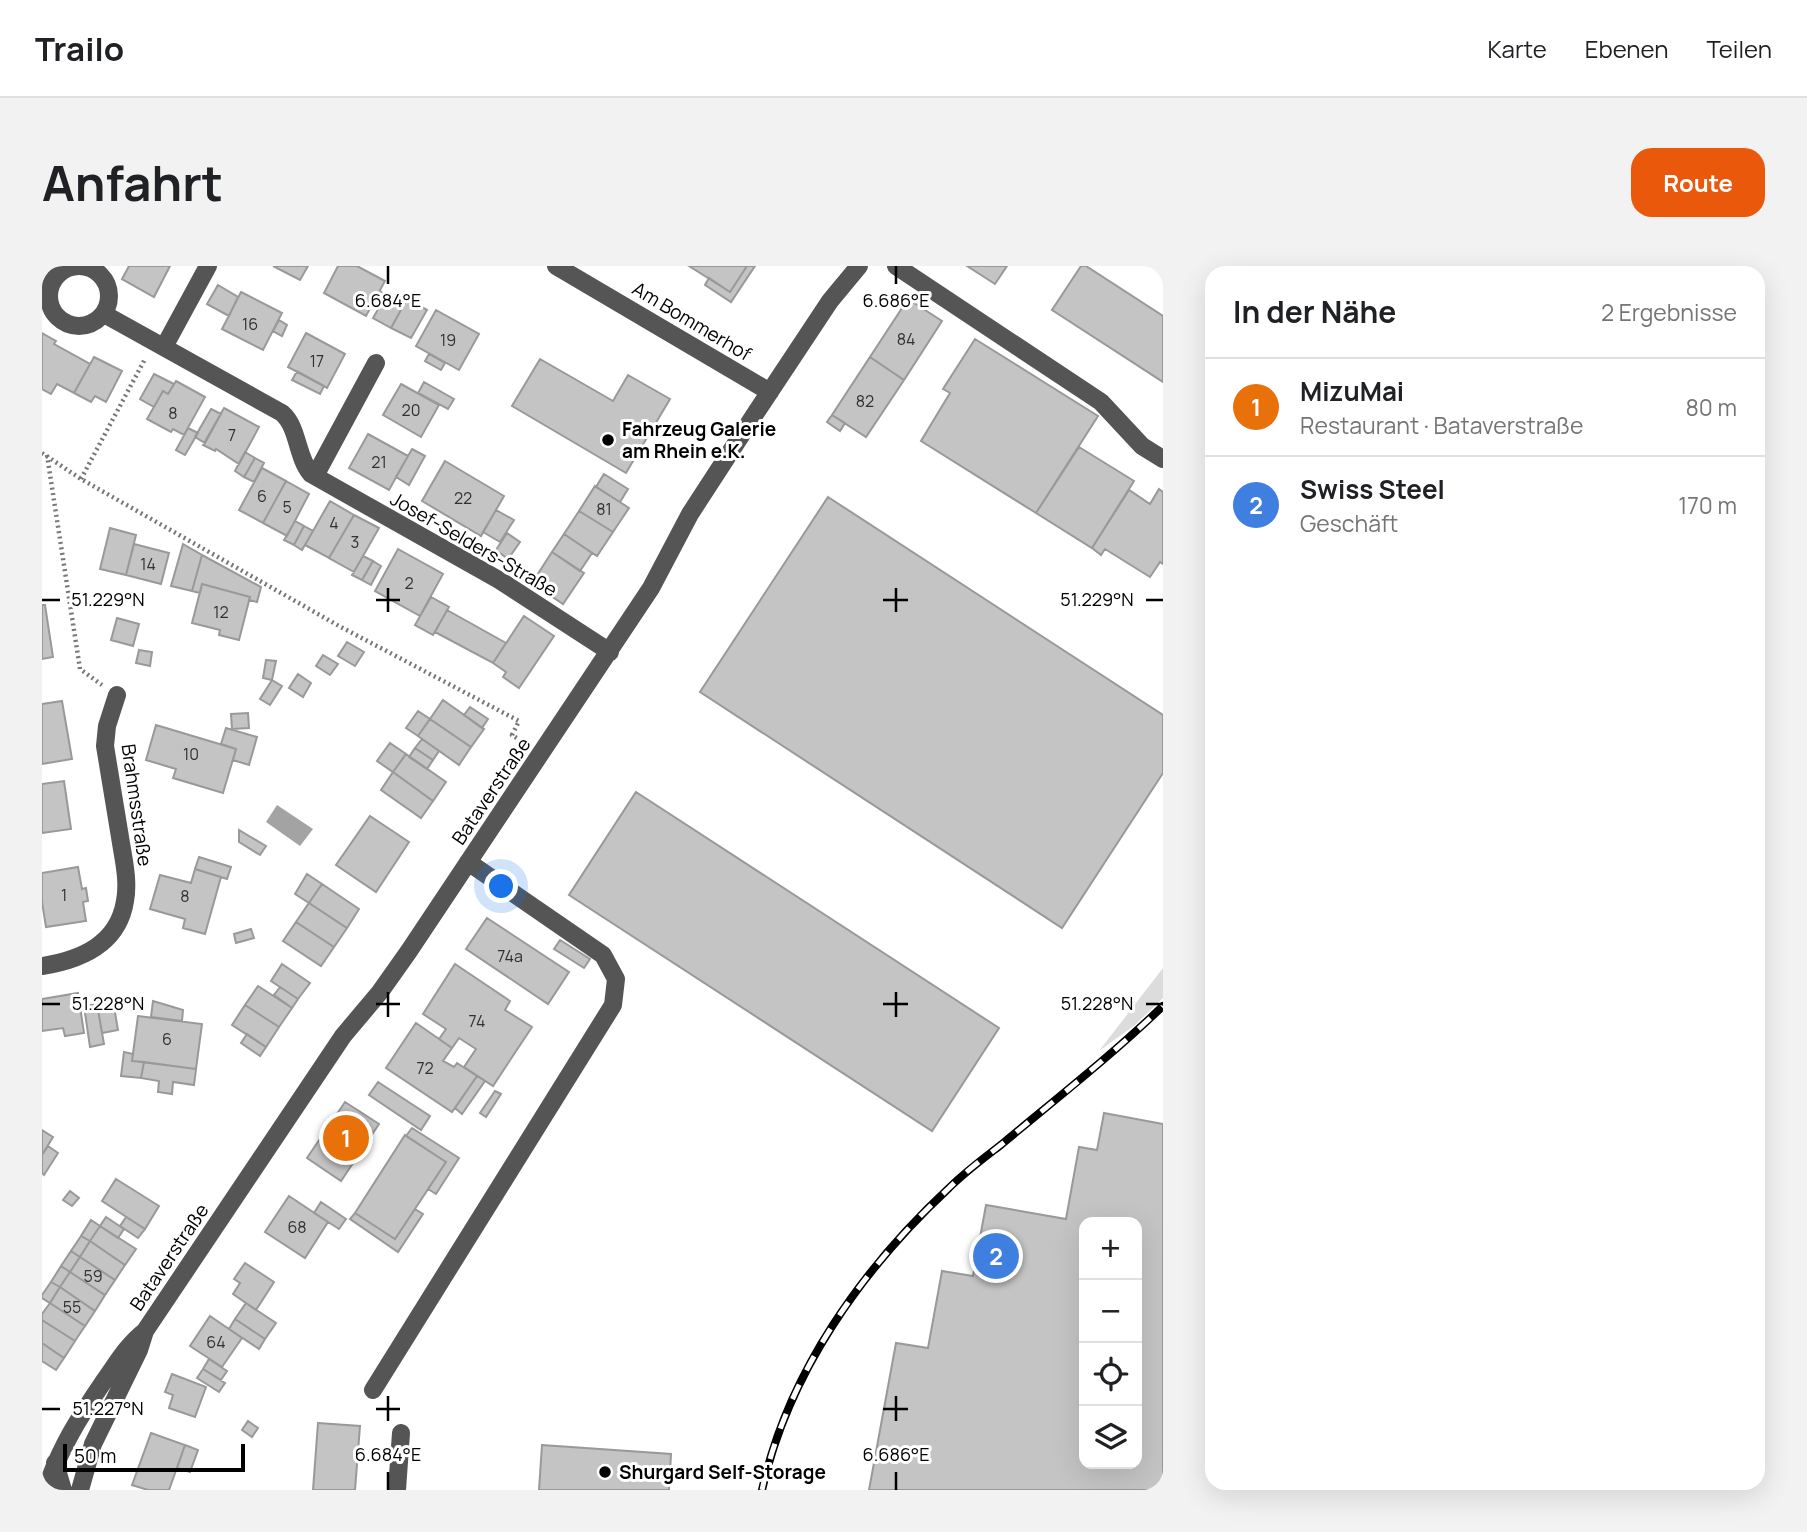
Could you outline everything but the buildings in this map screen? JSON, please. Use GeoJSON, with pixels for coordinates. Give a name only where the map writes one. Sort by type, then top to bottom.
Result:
{"type":"FeatureCollection","features":[{"type":"Feature","properties":{"kind":"street"},"geometry":{"type":"LineString","coordinates":[[159,345],[208,266]]}},
{"type":"Feature","properties":{"kind":"street","name":"Am Bommerhof"},"geometry":{"type":"LineString","coordinates":[[556,266],[770,392]]}},
{"type":"Feature","properties":{"kind":"street","name":"Bataverstraße"},"geometry":{"type":"LineString","coordinates":[[80,1490],[93,1444],[139,1350],[145,1331],[343,1036],[402,961],[610,652],[651,589],[690,514],[830,301],[859,266]]}},
{"type":"Feature","properties":{"kind":"street"},"geometry":{"type":"LineString","coordinates":[[896,266],[1101,402],[1142,446],[1163,459]]}},
{"type":"Feature","properties":{"kind":"street"},"geometry":{"type":"LineString","coordinates":[[104,314],[282,413],[291,425],[306,468],[314,476],[376,363]]}},
{"type":"Feature","properties":{"kind":"street","name":"Josef-Selders-Straße"},"geometry":{"type":"LineString","coordinates":[[314,476],[499,580],[610,652]]}},
{"type":"Feature","properties":{"kind":"street","name":"Brahmsstraße"},"geometry":{"type":"LineString","coordinates":[[42,966],[71,961],[90,952],[106,939],[118,921],[125,902],[126,878],[105,746],[107,726],[117,695]]}},
{"type":"Feature","properties":{"kind":"street"},"geometry":{"type":"LineString","coordinates":[[373,1390],[613,1005],[616,979],[603,955],[468,862]]}},
{"type":"Feature","properties":{"kind":"street","name":"Bataverstraße"},"geometry":{"type":"LineString","coordinates":[[46,1490],[48,1458],[130,1342],[145,1331]]}},
{"type":"Feature","properties":{"kind":"street"},"geometry":{"type":"LineString","coordinates":[[397,1490],[401,1433]]}},
{"type":"Feature","properties":{"kind":"street"},"geometry":{"type":"LineString","coordinates":[[63,1490],[48,1458],[74,1456],[93,1444]]}},
{"type":"Feature","properties":{"kind":"path"},"geometry":{"type":"LineString","coordinates":[[80,479],[159,345]]}},
{"type":"Feature","properties":{"kind":"path"},"geometry":{"type":"LineString","coordinates":[[44,454],[80,479],[339,626],[519,722],[512,735],[541,754]]}},
{"type":"Feature","properties":{"kind":"path"},"geometry":{"type":"LineString","coordinates":[[44,454],[80,669],[117,695]]}},
{"type":"Feature","properties":{"kind":"shaded area"},"geometry":{"type":"Polygon","coordinates":[[[277,805],[313,829],[300,846],[266,822],[277,805]]]}},
{"type":"Feature","properties":{"kind":"shaded area"},"geometry":{"type":"Polygon","coordinates":[[[1163,968],[1163,998],[1135,1025],[1099,1051],[1163,968]]]}},
{"type":"Feature","properties":{"kind":"railway"},"geometry":{"type":"LineString","coordinates":[[762,1490],[790,1405],[810,1364],[858,1288],[917,1219],[962,1176],[1084,1076],[1163,1006]]}},
{"type":"Feature","properties":{"kind":"place","name":"Fahrzeug Galerie am Rhein e.K."},"geometry":{"type":"Point","coordinates":[608,440]}},
{"type":"Feature","properties":{"kind":"place","name":"MizuMai"},"geometry":{"type":"Point","coordinates":[346,1138]}},
{"type":"Feature","properties":{"kind":"place","name":"Swiss Steel"},"geometry":{"type":"Point","coordinates":[996,1256]}},
{"type":"Feature","properties":{"kind":"place","name":"Shurgard Self-Storage"},"geometry":{"type":"Point","coordinates":[605,1472]}}]}
